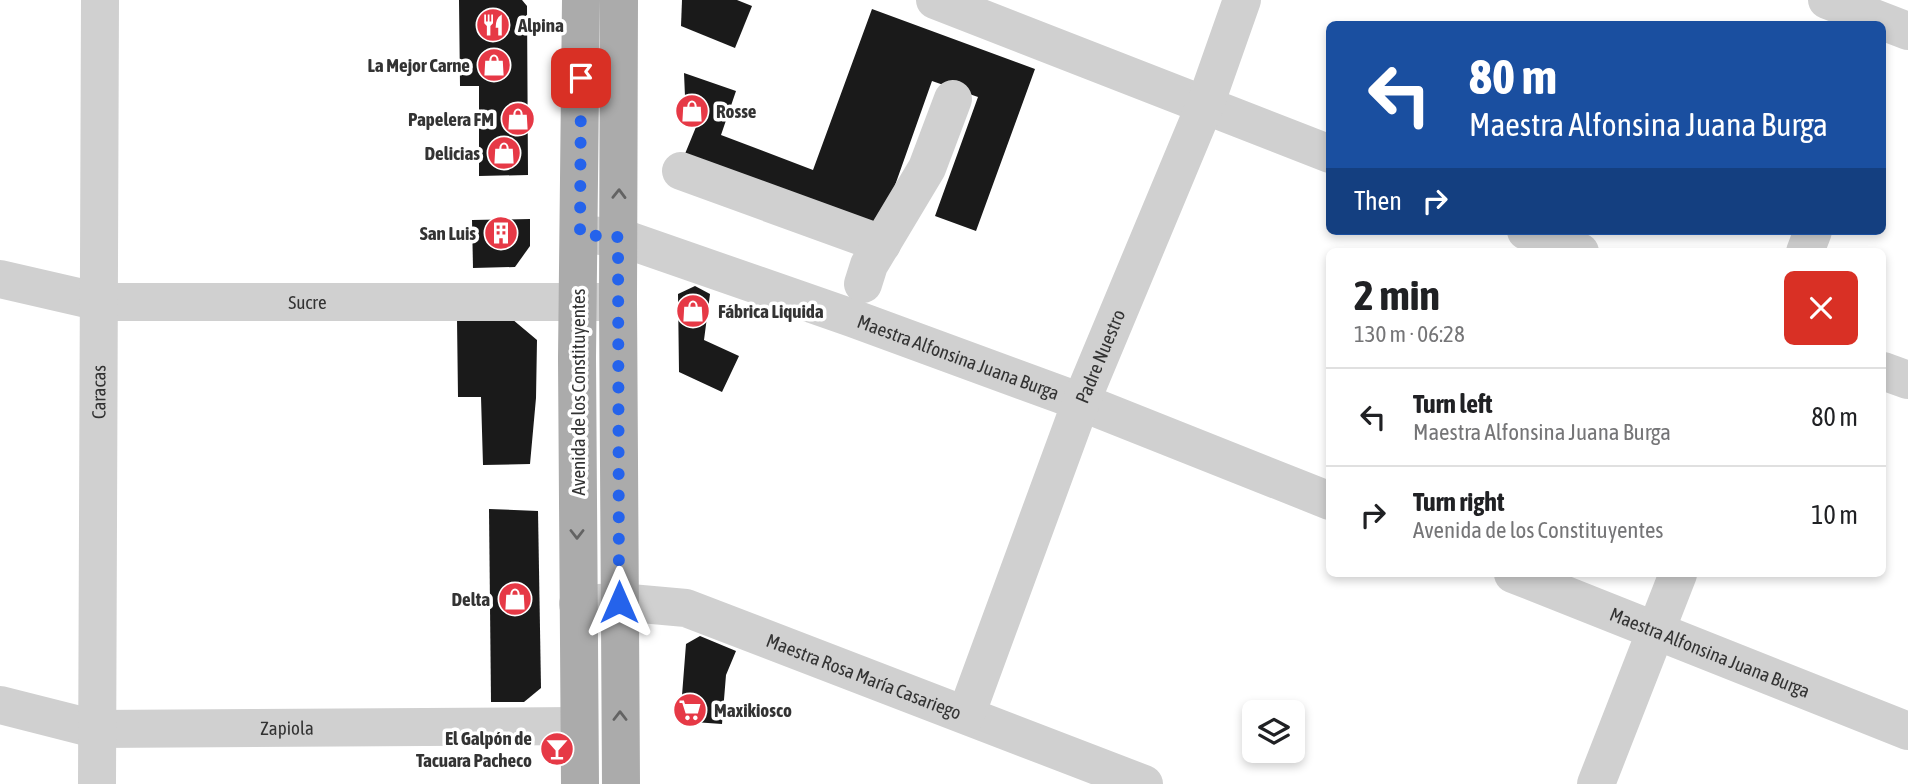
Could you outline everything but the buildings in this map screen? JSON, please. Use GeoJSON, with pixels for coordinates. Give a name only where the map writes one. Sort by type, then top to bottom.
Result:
{"type":"FeatureCollection","features":[{"type":"Feature","properties":{"kind":"main road","name":"Avenida de los Constituyentes"},"geometry":{"type":"LineString","coordinates":[[580,784],[577,301],[580,235],[581,0]]}},
{"type":"Feature","properties":{"kind":"main road","name":"Avenida de los Constituyentes"},"geometry":{"type":"LineString","coordinates":[[619,0],[621,784]]}},
{"type":"Feature","properties":{"kind":"street","name":"Caracas"},"geometry":{"type":"LineString","coordinates":[[97,784],[95,729],[100,0]]}},
{"type":"Feature","properties":{"kind":"street"},"geometry":{"type":"LineString","coordinates":[[935,0],[1326,152]]}},
{"type":"Feature","properties":{"kind":"street","name":"Padre Nuestro"},"geometry":{"type":"LineString","coordinates":[[966,715],[1081,402],[1205,105],[1242,0]]}},
{"type":"Feature","properties":{"kind":"street"},"geometry":{"type":"LineString","coordinates":[[1827,0],[1883,21]]}},
{"type":"Feature","properties":{"kind":"street"},"geometry":{"type":"LineString","coordinates":[[863,284],[869,265],[927,168],[953,99]]}},
{"type":"Feature","properties":{"kind":"street"},"geometry":{"type":"LineString","coordinates":[[681,170],[882,244]]}},
{"type":"Feature","properties":{"kind":"street","name":"Maestra Alfonsina Juana Burga"},"geometry":{"type":"LineString","coordinates":[[580,235],[618,237],[852,318],[1081,402],[1326,499]]}},
{"type":"Feature","properties":{"kind":"street"},"geometry":{"type":"LineString","coordinates":[[1536,235],[1570,248]]}},
{"type":"Feature","properties":{"kind":"street","name":"Sucre"},"geometry":{"type":"LineString","coordinates":[[0,279],[100,302],[618,302]]}},
{"type":"Feature","properties":{"kind":"street"},"geometry":{"type":"LineString","coordinates":[[1886,371],[1908,380]]}},
{"type":"Feature","properties":{"kind":"street","name":"Maestra Alfonsina Juana Burga"},"geometry":{"type":"LineString","coordinates":[[1520,577],[1908,731]]}},
{"type":"Feature","properties":{"kind":"street"},"geometry":{"type":"LineString","coordinates":[[1596,784],[1677,577]]}},
{"type":"Feature","properties":{"kind":"street","name":"Maestra Rosa María Casariego"},"geometry":{"type":"LineString","coordinates":[[578,604],[619,602],[686,608],[1144,784]]}},
{"type":"Feature","properties":{"kind":"street","name":"Zapiola"},"geometry":{"type":"LineString","coordinates":[[0,705],[95,729],[579,726]]}},
{"type":"Feature","properties":{"kind":"place","name":"Alpina"},"geometry":{"type":"Point","coordinates":[493,25]}},
{"type":"Feature","properties":{"kind":"place","name":"La Mejor Carne"},"geometry":{"type":"Point","coordinates":[494,65]}},
{"type":"Feature","properties":{"kind":"place","name":"Rosse"},"geometry":{"type":"Point","coordinates":[692,111]}},
{"type":"Feature","properties":{"kind":"place","name":"Papelera FM"},"geometry":{"type":"Point","coordinates":[518,119]}},
{"type":"Feature","properties":{"kind":"place","name":"Delicias"},"geometry":{"type":"Point","coordinates":[504,153]}},
{"type":"Feature","properties":{"kind":"place","name":"San Luis"},"geometry":{"type":"Point","coordinates":[501,233]}},
{"type":"Feature","properties":{"kind":"place","name":"Fábrica Liquida"},"geometry":{"type":"Point","coordinates":[693,311]}},
{"type":"Feature","properties":{"kind":"place","name":"Delta"},"geometry":{"type":"Point","coordinates":[515,599]}},
{"type":"Feature","properties":{"kind":"place","name":"Maxikiosco"},"geometry":{"type":"Point","coordinates":[690,710]}},
{"type":"Feature","properties":{"kind":"place","name":"El Galpón de Tacuara Pacheco"},"geometry":{"type":"Point","coordinates":[557,749]}},
{"type":"Feature","properties":{"kind":"route"},"geometry":{"type":"LineString","coordinates":[[581,78],[580,235],[618,237],[619,602]]}}]}
